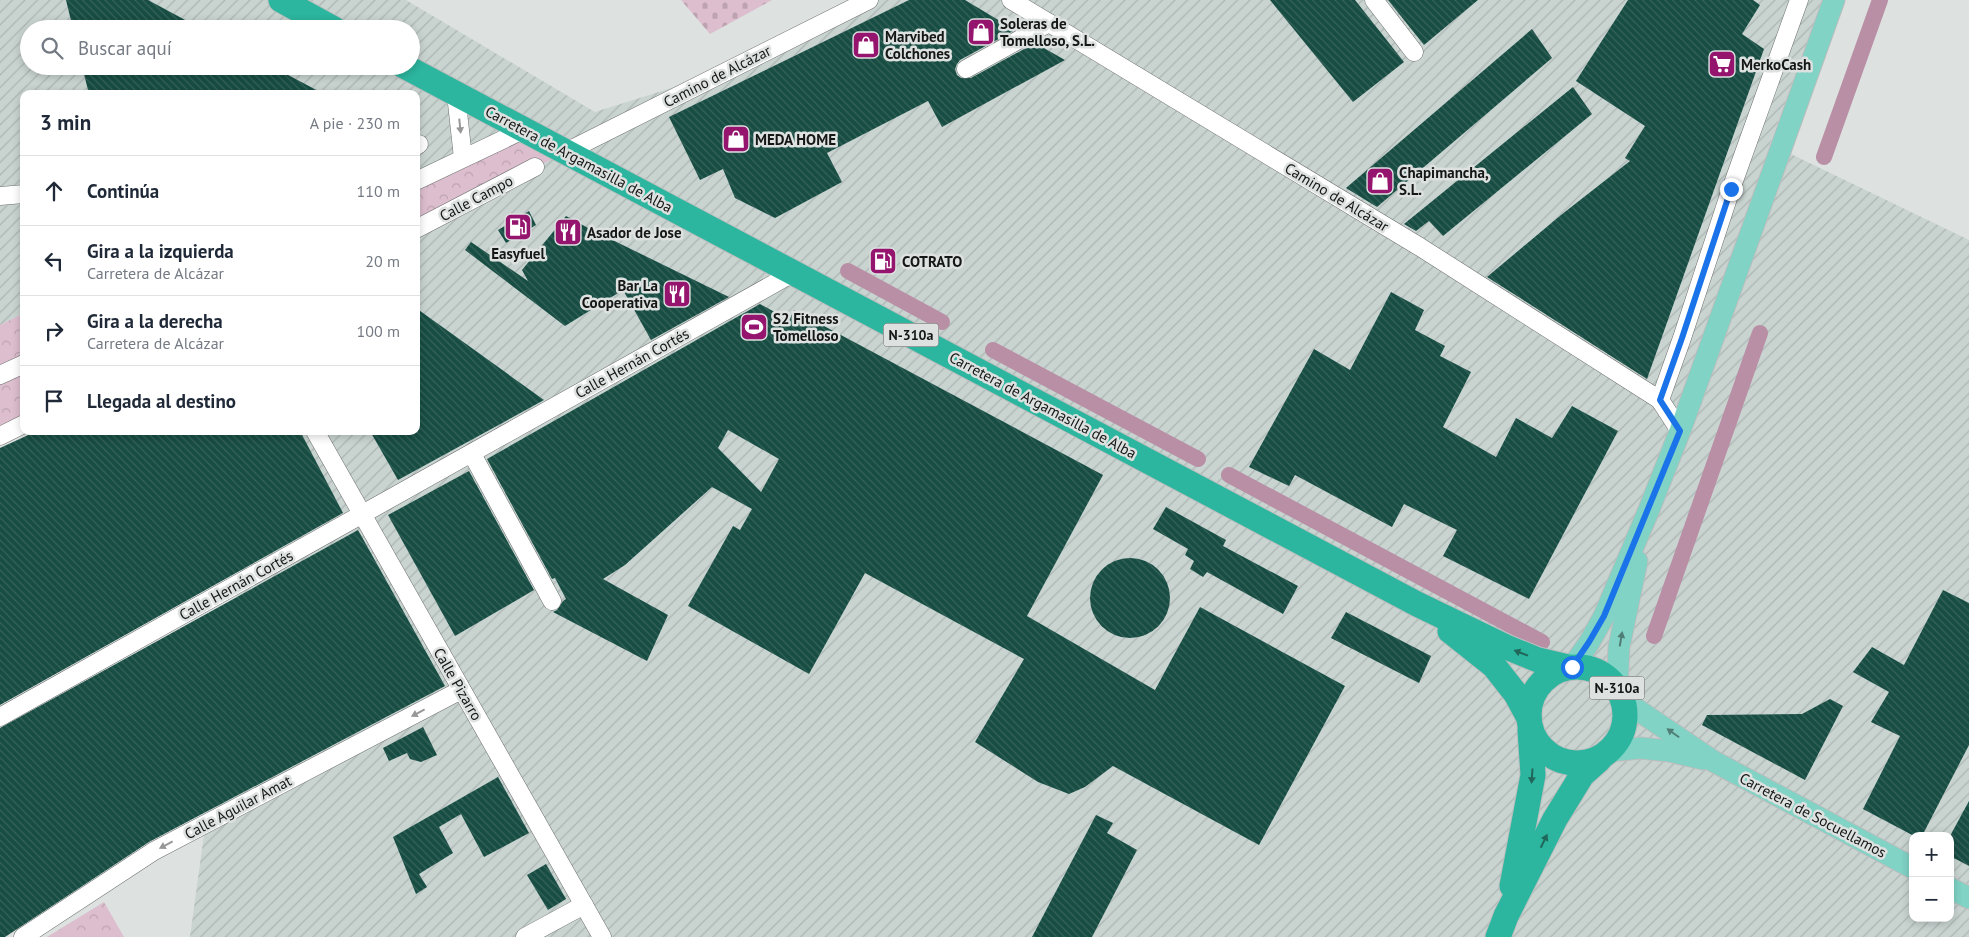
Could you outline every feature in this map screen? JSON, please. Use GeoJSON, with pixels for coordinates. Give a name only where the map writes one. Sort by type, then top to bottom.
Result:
{"type":"FeatureCollection","features":[{"type":"Feature","properties":{"kind":"highway"},"geometry":{"type":"LineString","coordinates":[[281,0],[318,20]]}},
{"type":"Feature","properties":{"kind":"highway","name":"Carretera de Argamasilla de Alba"},"geometry":{"type":"LineString","coordinates":[[420,75],[1417,604]]}},
{"type":"Feature","properties":{"kind":"highway","name":"N-310a"},"geometry":{"type":"LineString","coordinates":[[1417,604],[1506,647],[1538,660],[1570,667],[1585,667],[1597,671],[1608,678],[1620,694],[1626,718],[1622,736],[1582,775],[1560,812],[1502,926]]}},
{"type":"Feature","properties":{"kind":"highway","name":"N-310a"},"geometry":{"type":"LineString","coordinates":[[1417,604],[1494,666],[1516,694],[1537,743],[1549,756],[1565,763],[1582,764],[1604,755]]}},
{"type":"Feature","properties":{"kind":"highway","name":"N-310a"},"geometry":{"type":"LineString","coordinates":[[1502,926],[1533,775],[1529,723],[1530,704],[1535,691],[1543,680],[1555,672],[1570,667]]}},
{"type":"Feature","properties":{"kind":"main road"},"geometry":{"type":"LineString","coordinates":[[1570,667],[1589,642],[1604,616],[1648,512],[1680,431],[1834,0]]}},
{"type":"Feature","properties":{"kind":"main road"},"geometry":{"type":"LineString","coordinates":[[1648,512],[1619,647],[1620,694],[1713,761]]}},
{"type":"Feature","properties":{"kind":"main road"},"geometry":{"type":"LineString","coordinates":[[1604,755],[1640,748],[1669,751],[1713,761]]}},
{"type":"Feature","properties":{"kind":"main road","name":"Carretera de Socuellamos"},"geometry":{"type":"LineString","coordinates":[[1713,761],[1909,866]]}},
{"type":"Feature","properties":{"kind":"main road"},"geometry":{"type":"LineString","coordinates":[[1954,890],[1969,898]]}},
{"type":"Feature","properties":{"kind":"street","name":"Camino de Alcázar"},"geometry":{"type":"LineString","coordinates":[[566,152],[869,0]]}},
{"type":"Feature","properties":{"kind":"street","name":"Camino de Alcázar"},"geometry":{"type":"LineString","coordinates":[[1010,0],[1420,247],[1660,400]]}},
{"type":"Feature","properties":{"kind":"street"},"geometry":{"type":"LineString","coordinates":[[1374,0],[1414,52]]}},
{"type":"Feature","properties":{"kind":"street"},"geometry":{"type":"LineString","coordinates":[[1680,431],[1660,400],[1731,189],[1799,0]]}},
{"type":"Feature","properties":{"kind":"street"},"geometry":{"type":"LineString","coordinates":[[966,69],[1049,24]]}},
{"type":"Feature","properties":{"kind":"street"},"geometry":{"type":"LineString","coordinates":[[456,94],[463,158]]}},
{"type":"Feature","properties":{"kind":"street"},"geometry":{"type":"LineString","coordinates":[[420,179],[524,130]]}},
{"type":"Feature","properties":{"kind":"street","name":"Calle Campo"},"geometry":{"type":"LineString","coordinates":[[420,227],[535,167]]}},
{"type":"Feature","properties":{"kind":"street"},"geometry":{"type":"LineString","coordinates":[[0,196],[20,194]]}},
{"type":"Feature","properties":{"kind":"street","name":"Calle Hernán Cortés"},"geometry":{"type":"LineString","coordinates":[[0,717],[361,514],[472,454],[622,367],[793,273]]}},
{"type":"Feature","properties":{"kind":"street"},"geometry":{"type":"LineString","coordinates":[[0,375],[20,366]]}},
{"type":"Feature","properties":{"kind":"street"},"geometry":{"type":"LineString","coordinates":[[0,436],[20,426]]}},
{"type":"Feature","properties":{"kind":"street","name":"Calle Pizarro"},"geometry":{"type":"LineString","coordinates":[[317,435],[602,937]]}},
{"type":"Feature","properties":{"kind":"street"},"geometry":{"type":"LineString","coordinates":[[472,454],[552,601]]}},
{"type":"Feature","properties":{"kind":"street","name":"Calle Aguilar Amat"},"geometry":{"type":"LineString","coordinates":[[23,937],[154,851],[461,690]]}},
{"type":"Feature","properties":{"kind":"street"},"geometry":{"type":"LineString","coordinates":[[525,937],[584,905]]}},
{"type":"Feature","properties":{"kind":"shaded area"},"geometry":{"type":"Polygon","coordinates":[[[0,0],[406,0],[595,112],[732,69],[867,0],[1823,0],[1770,144],[1969,240],[1969,937],[190,937],[258,435],[420,435],[420,90],[20,90],[20,315],[0,325],[0,0]]]}},
{"type":"Feature","properties":{"kind":"green space"},"geometry":{"type":"Polygon","coordinates":[[[681,0],[772,0],[710,34],[681,0]]]}},
{"type":"Feature","properties":{"kind":"green space"},"geometry":{"type":"Polygon","coordinates":[[[523,130],[566,152],[420,227],[420,178],[523,130]]]}},
{"type":"Feature","properties":{"kind":"green space"},"geometry":{"type":"Polygon","coordinates":[[[20,315],[20,426],[0,436],[0,325],[20,315]]]}},
{"type":"Feature","properties":{"kind":"green space"},"geometry":{"type":"Polygon","coordinates":[[[104,902],[124,937],[47,937],[104,902]]]}},
{"type":"Feature","properties":{"kind":"building"},"geometry":{"type":"Polygon","coordinates":[[[66,0],[148,0],[185,20],[71,20],[66,0]]]}},
{"type":"Feature","properties":{"kind":"building"},"geometry":{"type":"Polygon","coordinates":[[[909,0],[965,0],[1015,30],[960,60],[955,69],[957,75],[961,78],[971,78],[1035,43],[1065,60],[942,127],[928,101],[827,153],[842,182],[775,218],[735,198],[723,169],[700,180],[669,117],[909,0]]]}},
{"type":"Feature","properties":{"kind":"building"},"geometry":{"type":"Polygon","coordinates":[[[1270,0],[1355,0],[1404,62],[1353,102],[1270,0]]]}},
{"type":"Feature","properties":{"kind":"building"},"geometry":{"type":"Polygon","coordinates":[[[1388,0],[1478,0],[1424,45],[1388,0]]]}},
{"type":"Feature","properties":{"kind":"building"},"geometry":{"type":"Polygon","coordinates":[[[1628,0],[1753,0],[1760,5],[1742,34],[1764,49],[1647,379],[1487,277],[1561,215],[1630,161],[1625,158],[1645,126],[1576,81],[1628,0]]]}},
{"type":"Feature","properties":{"kind":"building"},"geometry":{"type":"Polygon","coordinates":[[[1532,29],[1552,58],[1377,207],[1346,188],[1532,29]]]}},
{"type":"Feature","properties":{"kind":"building"},"geometry":{"type":"Polygon","coordinates":[[[84,75],[288,75],[316,90],[88,90],[84,75]]]}},
{"type":"Feature","properties":{"kind":"building"},"geometry":{"type":"Polygon","coordinates":[[[1573,87],[1592,114],[1443,236],[1429,221],[1416,231],[1404,224],[1573,87]]]}},
{"type":"Feature","properties":{"kind":"building"},"geometry":{"type":"Polygon","coordinates":[[[529,211],[536,225],[506,243],[498,230],[529,211]]]}},
{"type":"Feature","properties":{"kind":"building"},"geometry":{"type":"Polygon","coordinates":[[[566,216],[729,297],[651,340],[623,290],[565,326],[465,250],[471,242],[528,281],[522,270],[566,216]]]}},
{"type":"Feature","properties":{"kind":"building"},"geometry":{"type":"Polygon","coordinates":[[[1391,292],[1424,310],[1415,330],[1445,346],[1440,356],[1471,372],[1443,427],[1496,457],[1516,418],[1552,438],[1572,406],[1618,431],[1529,599],[1443,556],[1457,530],[1404,504],[1392,527],[1295,475],[1289,486],[1249,467],[1314,349],[1350,370],[1391,292]]]}},
{"type":"Feature","properties":{"kind":"building"},"geometry":{"type":"Polygon","coordinates":[[[760,304],[789,320],[794,310],[1103,475],[1027,616],[1155,690],[1200,607],[1345,686],[1259,845],[1113,766],[1085,787],[1069,794],[1038,782],[975,742],[1024,659],[865,573],[809,674],[688,606],[733,526],[740,530],[752,509],[712,487],[625,565],[603,579],[668,615],[647,661],[553,612],[566,599],[555,578],[552,579],[487,459],[760,304]],[[728,430],[718,448],[761,492],[779,459],[728,430]]]}},
{"type":"Feature","properties":{"kind":"building"},"geometry":{"type":"Polygon","coordinates":[[[420,311],[544,400],[398,480],[372,435],[420,435],[420,311]]]}},
{"type":"Feature","properties":{"kind":"building"},"geometry":{"type":"Polygon","coordinates":[[[28,435],[302,435],[343,513],[0,705],[0,448],[28,435]]]}},
{"type":"Feature","properties":{"kind":"building"},"geometry":{"type":"Polygon","coordinates":[[[469,471],[534,590],[455,636],[388,515],[469,471]]]}},
{"type":"Feature","properties":{"kind":"building"},"geometry":{"type":"Polygon","coordinates":[[[1166,507],[1226,540],[1223,546],[1298,586],[1283,614],[1207,572],[1203,577],[1190,569],[1194,561],[1185,555],[1188,549],[1153,529],[1166,507]]]}},
{"type":"Feature","properties":{"kind":"building"},"geometry":{"type":"Polygon","coordinates":[[[358,530],[445,686],[149,842],[5,937],[0,937],[0,728],[358,530]]]}},
{"type":"Feature","properties":{"kind":"building"},"geometry":{"type":"Polygon","coordinates":[[[1130,558],[1145,561],[1158,570],[1167,583],[1170,598],[1167,613],[1158,626],[1145,635],[1130,638],[1115,635],[1102,626],[1093,613],[1090,598],[1093,583],[1102,570],[1115,561],[1130,558]]]}},
{"type":"Feature","properties":{"kind":"building"},"geometry":{"type":"Polygon","coordinates":[[[1943,590],[1969,603],[1969,745],[1924,832],[1909,833],[1863,809],[1900,736],[1871,722],[1889,692],[1853,672],[1872,647],[1904,665],[1943,590]]]}},
{"type":"Feature","properties":{"kind":"building"},"geometry":{"type":"Polygon","coordinates":[[[1346,612],[1431,656],[1419,683],[1331,638],[1346,612]]]}},
{"type":"Feature","properties":{"kind":"building"},"geometry":{"type":"Polygon","coordinates":[[[1830,699],[1843,706],[1805,780],[1702,725],[1707,715],[1802,714],[1830,699]]]}},
{"type":"Feature","properties":{"kind":"building"},"geometry":{"type":"Polygon","coordinates":[[[423,727],[437,755],[421,762],[410,759],[407,753],[389,761],[383,748],[423,727]]]}},
{"type":"Feature","properties":{"kind":"building"},"geometry":{"type":"Polygon","coordinates":[[[498,777],[529,833],[484,857],[461,814],[439,827],[453,853],[419,874],[427,887],[416,894],[393,837],[498,777]]]}},
{"type":"Feature","properties":{"kind":"building"},"geometry":{"type":"Polygon","coordinates":[[[1969,801],[1969,866],[1954,858],[1954,832],[1952,832],[1969,801]]]}},
{"type":"Feature","properties":{"kind":"building"},"geometry":{"type":"Polygon","coordinates":[[[1096,815],[1113,823],[1107,833],[1137,850],[1092,937],[1032,937],[1096,815]]]}},
{"type":"Feature","properties":{"kind":"building"},"geometry":{"type":"Polygon","coordinates":[[[546,864],[566,899],[548,910],[527,875],[546,864]]]}},
{"type":"Feature","properties":{"kind":"waterway"},"geometry":{"type":"LineString","coordinates":[[1824,157],[1880,0]]}},
{"type":"Feature","properties":{"kind":"waterway"},"geometry":{"type":"LineString","coordinates":[[848,271],[942,322]]}},
{"type":"Feature","properties":{"kind":"waterway"},"geometry":{"type":"LineString","coordinates":[[1654,636],[1760,333]]}},
{"type":"Feature","properties":{"kind":"waterway"},"geometry":{"type":"LineString","coordinates":[[993,350],[1198,459]]}},
{"type":"Feature","properties":{"kind":"waterway"},"geometry":{"type":"LineString","coordinates":[[1229,475],[1542,642]]}},
{"type":"Feature","properties":{"kind":"place","name":"Soleras de Tomelloso, S.L."},"geometry":{"type":"Point","coordinates":[981,32]}},
{"type":"Feature","properties":{"kind":"place","name":"Marvibed Colchones"},"geometry":{"type":"Point","coordinates":[866,45]}},
{"type":"Feature","properties":{"kind":"place","name":"MerkoCash"},"geometry":{"type":"Point","coordinates":[1722,64]}},
{"type":"Feature","properties":{"kind":"place","name":"MEDA HOME"},"geometry":{"type":"Point","coordinates":[736,139]}},
{"type":"Feature","properties":{"kind":"place","name":"Chapimancha, S.L."},"geometry":{"type":"Point","coordinates":[1380,181]}},
{"type":"Feature","properties":{"kind":"place","name":"Easyfuel"},"geometry":{"type":"Point","coordinates":[518,227]}},
{"type":"Feature","properties":{"kind":"place","name":"Asador de Jose"},"geometry":{"type":"Point","coordinates":[568,232]}},
{"type":"Feature","properties":{"kind":"place","name":"COTRATO"},"geometry":{"type":"Point","coordinates":[883,261]}},
{"type":"Feature","properties":{"kind":"place","name":"Bar La Cooperativa"},"geometry":{"type":"Point","coordinates":[677,294]}},
{"type":"Feature","properties":{"kind":"place","name":"S2 Fitness Tomelloso"},"geometry":{"type":"Point","coordinates":[754,327]}},
{"type":"Feature","properties":{"kind":"route"},"geometry":{"type":"LineString","coordinates":[[1572,667],[1604,616],[1680,431],[1660,400],[1731,189]]}}]}
